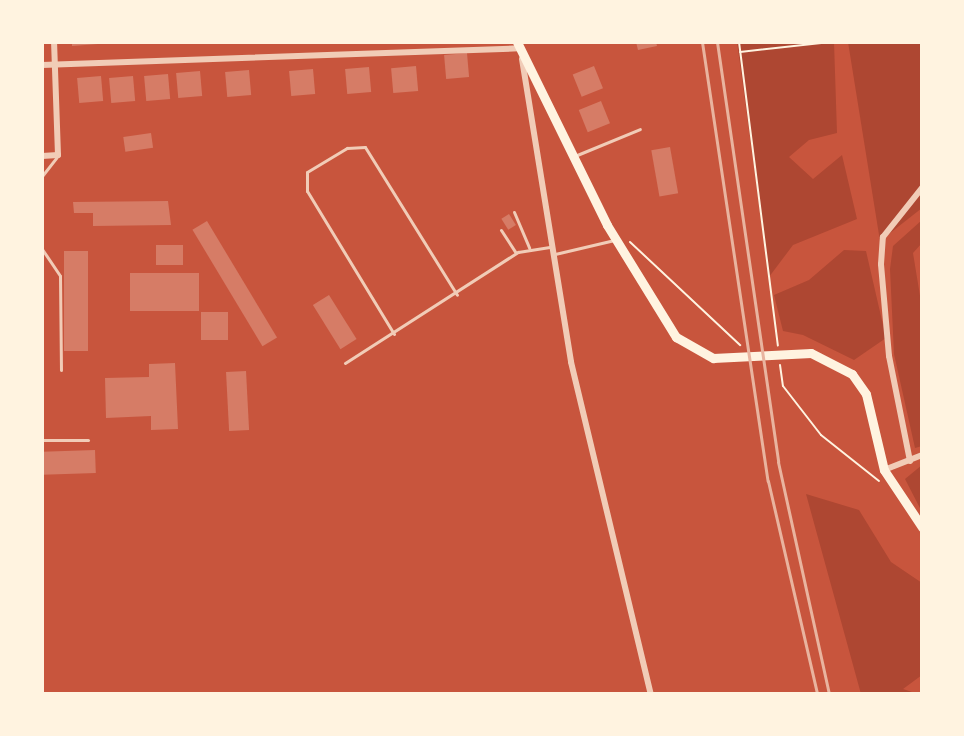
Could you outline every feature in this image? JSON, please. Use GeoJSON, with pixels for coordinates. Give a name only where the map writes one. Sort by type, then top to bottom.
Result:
{"type":"FeatureCollection","features":[{"type":"Feature","properties":{"kind":"main road"},"geometry":{"type":"LineString","coordinates":[[518,45],[607,225],[671,331],[690,348],[720,358],[811,353],[852,374],[866,394],[884,470],[922,527]]}},
{"type":"Feature","properties":{"kind":"street"},"geometry":{"type":"LineString","coordinates":[[42,156],[58,155],[54,42]]}},
{"type":"Feature","properties":{"kind":"street"},"geometry":{"type":"LineString","coordinates":[[42,65],[518,45],[535,119],[551,251],[589,443],[651,694]]}},
{"type":"Feature","properties":{"kind":"street"},"geometry":{"type":"LineString","coordinates":[[910,461],[889,356],[881,264],[883,237],[922,188]]}},
{"type":"Feature","properties":{"kind":"street"},"geometry":{"type":"LineString","coordinates":[[884,470],[922,455]]}},
{"type":"Feature","properties":{"kind":"lane"},"geometry":{"type":"LineString","coordinates":[[575,156],[640,129]]}},
{"type":"Feature","properties":{"kind":"lane"},"geometry":{"type":"LineString","coordinates":[[394,334],[307,191],[307,172],[355,144],[365,147],[457,295]]}},
{"type":"Feature","properties":{"kind":"lane"},"geometry":{"type":"LineString","coordinates":[[42,176],[58,155]]}},
{"type":"Feature","properties":{"kind":"lane"},"geometry":{"type":"LineString","coordinates":[[514,212],[529,248]]}},
{"type":"Feature","properties":{"kind":"lane"},"geometry":{"type":"LineString","coordinates":[[501,230],[516,253]]}},
{"type":"Feature","properties":{"kind":"lane"},"geometry":{"type":"LineString","coordinates":[[345,363],[457,295],[516,253],[529,248],[551,251],[617,240]]}},
{"type":"Feature","properties":{"kind":"lane"},"geometry":{"type":"LineString","coordinates":[[42,249],[60,276],[61,370]]}},
{"type":"Feature","properties":{"kind":"lane"},"geometry":{"type":"LineString","coordinates":[[42,440],[88,440]]}},
{"type":"Feature","properties":{"kind":"path"},"geometry":{"type":"LineString","coordinates":[[739,42],[783,386],[821,435],[899,496]]}},
{"type":"Feature","properties":{"kind":"path"},"geometry":{"type":"LineString","coordinates":[[740,52],[830,42]]}},
{"type":"Feature","properties":{"kind":"path"},"geometry":{"type":"LineString","coordinates":[[607,225],[740,345]]}},
{"type":"Feature","properties":{"kind":"shaded area"},"geometry":{"type":"Polygon","coordinates":[[[737,42],[834,42],[837,133],[809,140],[789,157],[813,179],[842,155],[857,219],[793,245],[769,277],[737,42]]]}},
{"type":"Feature","properties":{"kind":"shaded area"},"geometry":{"type":"Polygon","coordinates":[[[848,42],[922,42],[922,208],[880,241],[848,42]]]}},
{"type":"Feature","properties":{"kind":"shaded area"},"geometry":{"type":"Polygon","coordinates":[[[922,220],[922,243],[913,253],[922,308],[922,446],[915,448],[894,354],[890,269],[893,246],[922,220]]]}},
{"type":"Feature","properties":{"kind":"shaded area"},"geometry":{"type":"Polygon","coordinates":[[[844,250],[866,251],[886,338],[854,360],[803,335],[783,331],[774,295],[809,280],[844,250]]]}},
{"type":"Feature","properties":{"kind":"shaded area"},"geometry":{"type":"Polygon","coordinates":[[[922,465],[922,512],[905,479],[922,465]]]}},
{"type":"Feature","properties":{"kind":"shaded area"},"geometry":{"type":"Polygon","coordinates":[[[806,494],[859,510],[891,562],[922,583],[922,675],[903,689],[918,694],[861,694],[806,494]]]}},
{"type":"Feature","properties":{"kind":"building"},"geometry":{"type":"Polygon","coordinates":[[[72,42],[98,42],[98,44],[72,46],[72,42]]]}},
{"type":"Feature","properties":{"kind":"building"},"geometry":{"type":"Polygon","coordinates":[[[636,42],[656,42],[657,46],[638,50],[636,42]]]}},
{"type":"Feature","properties":{"kind":"building"},"geometry":{"type":"Polygon","coordinates":[[[467,53],[469,77],[446,79],[444,55],[467,53]]]}},
{"type":"Feature","properties":{"kind":"building"},"geometry":{"type":"Polygon","coordinates":[[[416,66],[418,91],[393,93],[391,68],[416,66]]]}},
{"type":"Feature","properties":{"kind":"building"},"geometry":{"type":"Polygon","coordinates":[[[594,66],[603,88],[582,97],[573,75],[594,66]]]}},
{"type":"Feature","properties":{"kind":"building"},"geometry":{"type":"Polygon","coordinates":[[[369,67],[371,92],[347,94],[345,69],[369,67]]]}},
{"type":"Feature","properties":{"kind":"building"},"geometry":{"type":"Polygon","coordinates":[[[313,69],[315,94],[291,96],[289,71],[313,69]]]}},
{"type":"Feature","properties":{"kind":"building"},"geometry":{"type":"Polygon","coordinates":[[[249,70],[251,95],[227,97],[225,72],[249,70]]]}},
{"type":"Feature","properties":{"kind":"building"},"geometry":{"type":"Polygon","coordinates":[[[200,71],[202,96],[178,98],[176,73],[200,71]]]}},
{"type":"Feature","properties":{"kind":"building"},"geometry":{"type":"Polygon","coordinates":[[[168,74],[170,99],[146,101],[144,76],[168,74]]]}},
{"type":"Feature","properties":{"kind":"building"},"geometry":{"type":"Polygon","coordinates":[[[101,76],[103,101],[79,103],[77,78],[101,76]]]}},
{"type":"Feature","properties":{"kind":"building"},"geometry":{"type":"Polygon","coordinates":[[[133,76],[135,101],[111,103],[109,78],[133,76]]]}},
{"type":"Feature","properties":{"kind":"building"},"geometry":{"type":"Polygon","coordinates":[[[601,101],[610,123],[588,132],[579,110],[601,101]]]}},
{"type":"Feature","properties":{"kind":"building"},"geometry":{"type":"Polygon","coordinates":[[[151,133],[153,148],[125,152],[123,137],[151,133]]]}},
{"type":"Feature","properties":{"kind":"building"},"geometry":{"type":"Polygon","coordinates":[[[670,147],[678,193],[659,197],[651,150],[670,147]]]}},
{"type":"Feature","properties":{"kind":"building"},"geometry":{"type":"Polygon","coordinates":[[[168,201],[171,225],[93,226],[93,213],[74,213],[73,202],[168,201]]]}},
{"type":"Feature","properties":{"kind":"building"},"geometry":{"type":"Polygon","coordinates":[[[509,214],[516,225],[508,230],[501,219],[509,214]]]}},
{"type":"Feature","properties":{"kind":"building"},"geometry":{"type":"Polygon","coordinates":[[[207,221],[277,338],[262,346],[192,230],[207,221]]]}},
{"type":"Feature","properties":{"kind":"building"},"geometry":{"type":"Polygon","coordinates":[[[156,245],[183,245],[183,265],[156,265],[156,245]]]}},
{"type":"Feature","properties":{"kind":"building"},"geometry":{"type":"Polygon","coordinates":[[[64,251],[88,251],[88,351],[64,351],[64,251]]]}},
{"type":"Feature","properties":{"kind":"building"},"geometry":{"type":"Polygon","coordinates":[[[130,273],[199,273],[199,311],[130,311],[130,273]]]}},
{"type":"Feature","properties":{"kind":"building"},"geometry":{"type":"Polygon","coordinates":[[[329,295],[357,339],[340,349],[313,305],[329,295]]]}},
{"type":"Feature","properties":{"kind":"building"},"geometry":{"type":"Polygon","coordinates":[[[201,312],[228,312],[228,340],[201,340],[201,312]]]}},
{"type":"Feature","properties":{"kind":"building"},"geometry":{"type":"Polygon","coordinates":[[[175,363],[178,429],[151,430],[151,416],[106,418],[105,378],[149,377],[149,364],[175,363]]]}},
{"type":"Feature","properties":{"kind":"building"},"geometry":{"type":"Polygon","coordinates":[[[246,371],[249,430],[229,431],[226,372],[246,371]]]}},
{"type":"Feature","properties":{"kind":"building"},"geometry":{"type":"Polygon","coordinates":[[[95,450],[96,473],[43,475],[42,452],[95,450]]]}},
{"type":"Feature","properties":{"kind":"railway"},"geometry":{"type":"LineString","coordinates":[[702,42],[768,481],[817,694]]}},
{"type":"Feature","properties":{"kind":"railway"},"geometry":{"type":"LineString","coordinates":[[717,42],[778,462],[829,694]]}}]}
